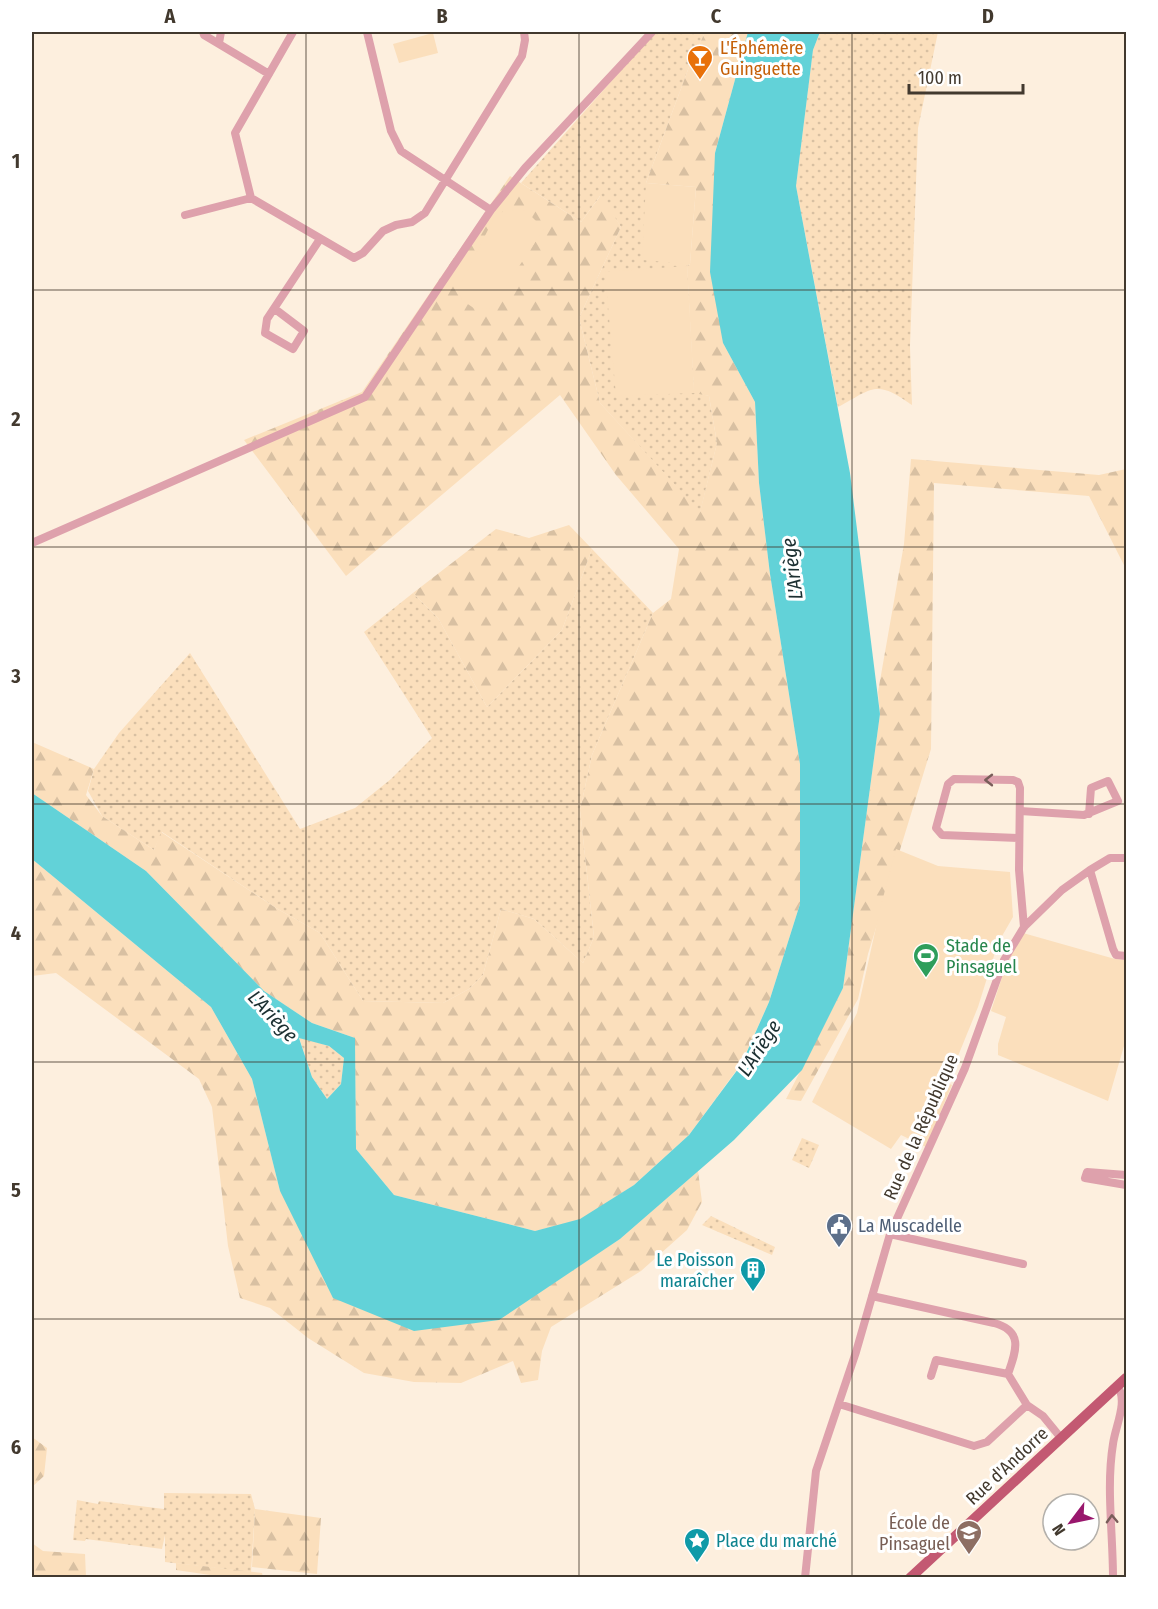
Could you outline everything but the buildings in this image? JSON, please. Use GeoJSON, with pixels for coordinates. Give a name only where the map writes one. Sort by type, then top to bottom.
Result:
{"type":"FeatureCollection","features":[{"type":"Feature","properties":{"kind":"main road","name":"Rue d'Andorre"},"geometry":{"type":"LineString","coordinates":[[910,1578],[1126,1378]]}},
{"type":"Feature","properties":{"kind":"street"},"geometry":{"type":"LineString","coordinates":[[203,32],[204,35],[269,74]]}},
{"type":"Feature","properties":{"kind":"street"},"geometry":{"type":"LineString","coordinates":[[219,43],[221,32]]}},
{"type":"Feature","properties":{"kind":"street"},"geometry":{"type":"LineString","coordinates":[[251,198],[235,133],[293,32]]}},
{"type":"Feature","properties":{"kind":"street"},"geometry":{"type":"LineString","coordinates":[[367,32],[394,141],[400,151],[445,178],[491,210]]}},
{"type":"Feature","properties":{"kind":"street"},"geometry":{"type":"LineString","coordinates":[[185,215],[251,198],[354,258],[363,253],[383,231],[396,225],[412,222],[425,213],[522,56],[524,32]]}},
{"type":"Feature","properties":{"kind":"street"},"geometry":{"type":"LineString","coordinates":[[32,543],[365,397],[491,210],[520,174],[652,32]]}},
{"type":"Feature","properties":{"kind":"street"},"geometry":{"type":"LineString","coordinates":[[275,309],[304,331],[293,349],[265,333],[267,319],[320,239]]}},
{"type":"Feature","properties":{"kind":"street"},"geometry":{"type":"LineString","coordinates":[[1019,838],[942,835],[936,828],[948,784],[954,779],[1018,782],[1024,927]]}},
{"type":"Feature","properties":{"kind":"street"},"geometry":{"type":"LineString","coordinates":[[1020,811],[1089,814],[1118,801],[1108,781],[1091,788],[1089,814]]}},
{"type":"Feature","properties":{"kind":"street","name":"Rue de la République"},"geometry":{"type":"LineString","coordinates":[[805,1578],[816,1471],[839,1404],[890,1234],[964,1068],[1004,960],[1024,927],[1062,890],[1110,858],[1126,858]]}},
{"type":"Feature","properties":{"kind":"street"},"geometry":{"type":"LineString","coordinates":[[1090,870],[1113,950],[1116,955],[1126,956]]}},
{"type":"Feature","properties":{"kind":"street"},"geometry":{"type":"LineString","coordinates":[[1022,898],[1030,906],[1041,908]]}},
{"type":"Feature","properties":{"kind":"street"},"geometry":{"type":"LineString","coordinates":[[1126,1175],[1087,1172],[1086,1178],[1126,1185]]}},
{"type":"Feature","properties":{"kind":"street"},"geometry":{"type":"LineString","coordinates":[[890,1234],[1023,1264]]}},
{"type":"Feature","properties":{"kind":"street"},"geometry":{"type":"LineString","coordinates":[[872,1296],[1002,1325],[1010,1329],[1016,1339],[1014,1358],[1008,1374]]}},
{"type":"Feature","properties":{"kind":"street"},"geometry":{"type":"LineString","coordinates":[[931,1376],[936,1360],[1008,1374],[1027,1405],[1044,1416],[1061,1438]]}},
{"type":"Feature","properties":{"kind":"street"},"geometry":{"type":"LineString","coordinates":[[1113,1578],[1110,1463],[1114,1431],[1123,1400],[1117,1386]]}},
{"type":"Feature","properties":{"kind":"street"},"geometry":{"type":"LineString","coordinates":[[839,1404],[974,1446],[987,1442],[1027,1405]]}},
{"type":"Feature","properties":{"kind":"green space"},"geometry":{"type":"Polygon","coordinates":[[[655,32],[705,32],[689,67],[646,183],[690,264],[687,266],[694,392],[709,396],[717,443],[700,513],[600,403],[579,318],[621,227],[600,196],[581,222],[521,183],[655,32]]]}},
{"type":"Feature","properties":{"kind":"green space"},"geometry":{"type":"Polygon","coordinates":[[[705,32],[748,32],[715,153],[723,343],[755,402],[759,483],[770,574],[800,764],[800,904],[769,1002],[741,1064],[689,1135],[634,1185],[580,1220],[535,1231],[394,1195],[356,1149],[355,1038],[312,1023],[264,991],[146,871],[32,793],[32,742],[94,769],[86,795],[102,816],[154,850],[161,832],[276,908],[320,933],[363,1001],[443,1003],[469,989],[483,975],[501,909],[534,919],[583,963],[594,937],[580,810],[592,755],[653,613],[671,599],[679,549],[616,475],[560,395],[346,576],[244,440],[362,392],[510,176],[581,222],[601,195],[621,227],[579,318],[600,403],[700,512],[717,443],[709,396],[694,393],[687,266],[690,264],[696,187],[646,183],[689,67],[705,32]]]}},
{"type":"Feature","properties":{"kind":"green space"},"geometry":{"type":"Polygon","coordinates":[[[820,32],[938,32],[918,128],[910,346],[912,405],[890,392],[875,389],[838,407],[796,186],[813,50],[820,32]]]}},
{"type":"Feature","properties":{"kind":"green space"},"geometry":{"type":"Polygon","coordinates":[[[433,33],[438,53],[399,63],[393,44],[433,33]]]}},
{"type":"Feature","properties":{"kind":"green space"},"geometry":{"type":"Polygon","coordinates":[[[646,183],[696,187],[690,264],[642,260],[646,183]]]}},
{"type":"Feature","properties":{"kind":"green space"},"geometry":{"type":"Polygon","coordinates":[[[509,210],[526,211],[544,229],[491,308],[475,309],[462,300],[458,289],[496,214],[509,210]]]}},
{"type":"Feature","properties":{"kind":"green space"},"geometry":{"type":"Polygon","coordinates":[[[687,266],[694,393],[616,396],[605,272],[687,266]]]}},
{"type":"Feature","properties":{"kind":"green space"},"geometry":{"type":"Polygon","coordinates":[[[911,459],[1099,475],[1126,469],[1126,569],[1089,496],[934,483],[931,749],[868,954],[858,999],[801,1101],[786,1099],[843,988],[880,714],[878,692],[904,544],[911,459]]]}},
{"type":"Feature","properties":{"kind":"green space"},"geometry":{"type":"Polygon","coordinates":[[[569,525],[592,549],[562,630],[487,707],[438,618],[413,593],[496,529],[529,538],[569,525]]]}},
{"type":"Feature","properties":{"kind":"green space"},"geometry":{"type":"Polygon","coordinates":[[[592,549],[653,613],[592,755],[580,810],[594,937],[583,963],[534,919],[501,909],[483,975],[469,989],[443,1003],[363,1001],[320,933],[276,908],[162,832],[154,850],[102,816],[88,791],[94,769],[119,733],[190,653],[300,829],[355,808],[391,779],[432,738],[364,632],[413,593],[438,618],[487,707],[562,630],[592,549]]]}},
{"type":"Feature","properties":{"kind":"green space","name":"Stade de Pinsaguel"},"geometry":{"type":"Polygon","coordinates":[[[896,849],[938,866],[1010,872],[1013,917],[998,943],[978,1007],[947,1083],[952,1085],[926,1147],[901,1135],[891,1149],[812,1102],[857,1013],[896,849]]]}},
{"type":"Feature","properties":{"kind":"green space"},"geometry":{"type":"Polygon","coordinates":[[[32,859],[211,1007],[252,1079],[280,1191],[499,1319],[620,1239],[698,1171],[702,1202],[687,1230],[641,1271],[551,1327],[542,1351],[538,1380],[521,1383],[513,1361],[461,1383],[414,1382],[364,1373],[308,1338],[270,1308],[240,1298],[228,1246],[212,1107],[199,1079],[56,973],[32,976],[32,859]]]}},
{"type":"Feature","properties":{"kind":"green space"},"geometry":{"type":"Polygon","coordinates":[[[1023,933],[1115,959],[1126,960],[1126,1039],[1108,1101],[998,1055],[998,1044],[1006,1017],[991,1011],[1006,965],[1023,933]]]}},
{"type":"Feature","properties":{"kind":"green space"},"geometry":{"type":"Polygon","coordinates":[[[299,1037],[329,1046],[344,1058],[341,1084],[327,1099],[312,1077],[299,1037]]]}},
{"type":"Feature","properties":{"kind":"green space"},"geometry":{"type":"Polygon","coordinates":[[[802,1138],[819,1145],[809,1168],[792,1160],[802,1138]]]}},
{"type":"Feature","properties":{"kind":"green space"},"geometry":{"type":"Polygon","coordinates":[[[711,1216],[775,1247],[772,1255],[702,1225],[711,1216]]]}},
{"type":"Feature","properties":{"kind":"green space"},"geometry":{"type":"Polygon","coordinates":[[[32,1437],[47,1448],[44,1476],[32,1487],[32,1437]]]}},
{"type":"Feature","properties":{"kind":"green space"},"geometry":{"type":"Polygon","coordinates":[[[164,1493],[251,1494],[255,1509],[251,1572],[165,1562],[165,1535],[162,1549],[86,1539],[85,1541],[73,1540],[77,1500],[98,1504],[99,1501],[164,1509],[164,1493]]]}},
{"type":"Feature","properties":{"kind":"green space"},"geometry":{"type":"Polygon","coordinates":[[[255,1509],[321,1518],[317,1574],[252,1567],[255,1509]]]}},
{"type":"Feature","properties":{"kind":"green space"},"geometry":{"type":"Polygon","coordinates":[[[32,1543],[43,1551],[85,1554],[86,1577],[32,1577],[32,1543]]]}},
{"type":"Feature","properties":{"kind":"green space"},"geometry":{"type":"Polygon","coordinates":[[[176,1563],[262,1573],[263,1577],[224,1577],[176,1570],[176,1563]]]}},
{"type":"Feature","properties":{"kind":"water","name":"L'Ariège"},"geometry":{"type":"Polygon","coordinates":[[[748,32],[820,32],[813,50],[796,186],[850,473],[880,714],[843,988],[802,1070],[734,1140],[620,1239],[499,1320],[414,1331],[333,1298],[280,1191],[252,1079],[211,1007],[32,859],[32,793],[146,871],[264,991],[312,1023],[355,1038],[356,1149],[394,1195],[535,1231],[580,1219],[634,1185],[689,1135],[741,1065],[769,1002],[800,904],[800,764],[770,574],[759,483],[755,402],[723,343],[710,272],[715,153],[748,32]],[[299,1038],[312,1077],[327,1099],[341,1084],[344,1058],[329,1046],[299,1038]]]}},
{"type":"Feature","properties":{"kind":"place","name":"L'Éphémère Guinguette"},"geometry":{"type":"Point","coordinates":[700,81]}},
{"type":"Feature","properties":{"kind":"place","name":"Stade de Pinsaguel"},"geometry":{"type":"Point","coordinates":[926,979]}},
{"type":"Feature","properties":{"kind":"place","name":"La Muscadelle"},"geometry":{"type":"Point","coordinates":[839,1249]}},
{"type":"Feature","properties":{"kind":"place","name":"Le Poisson maraîcher"},"geometry":{"type":"Point","coordinates":[753,1293]}},
{"type":"Feature","properties":{"kind":"place","name":"École de Pinsaguel"},"geometry":{"type":"Point","coordinates":[969,1556]}},
{"type":"Feature","properties":{"kind":"place","name":"Place du marché"},"geometry":{"type":"Point","coordinates":[697,1564]}}]}
